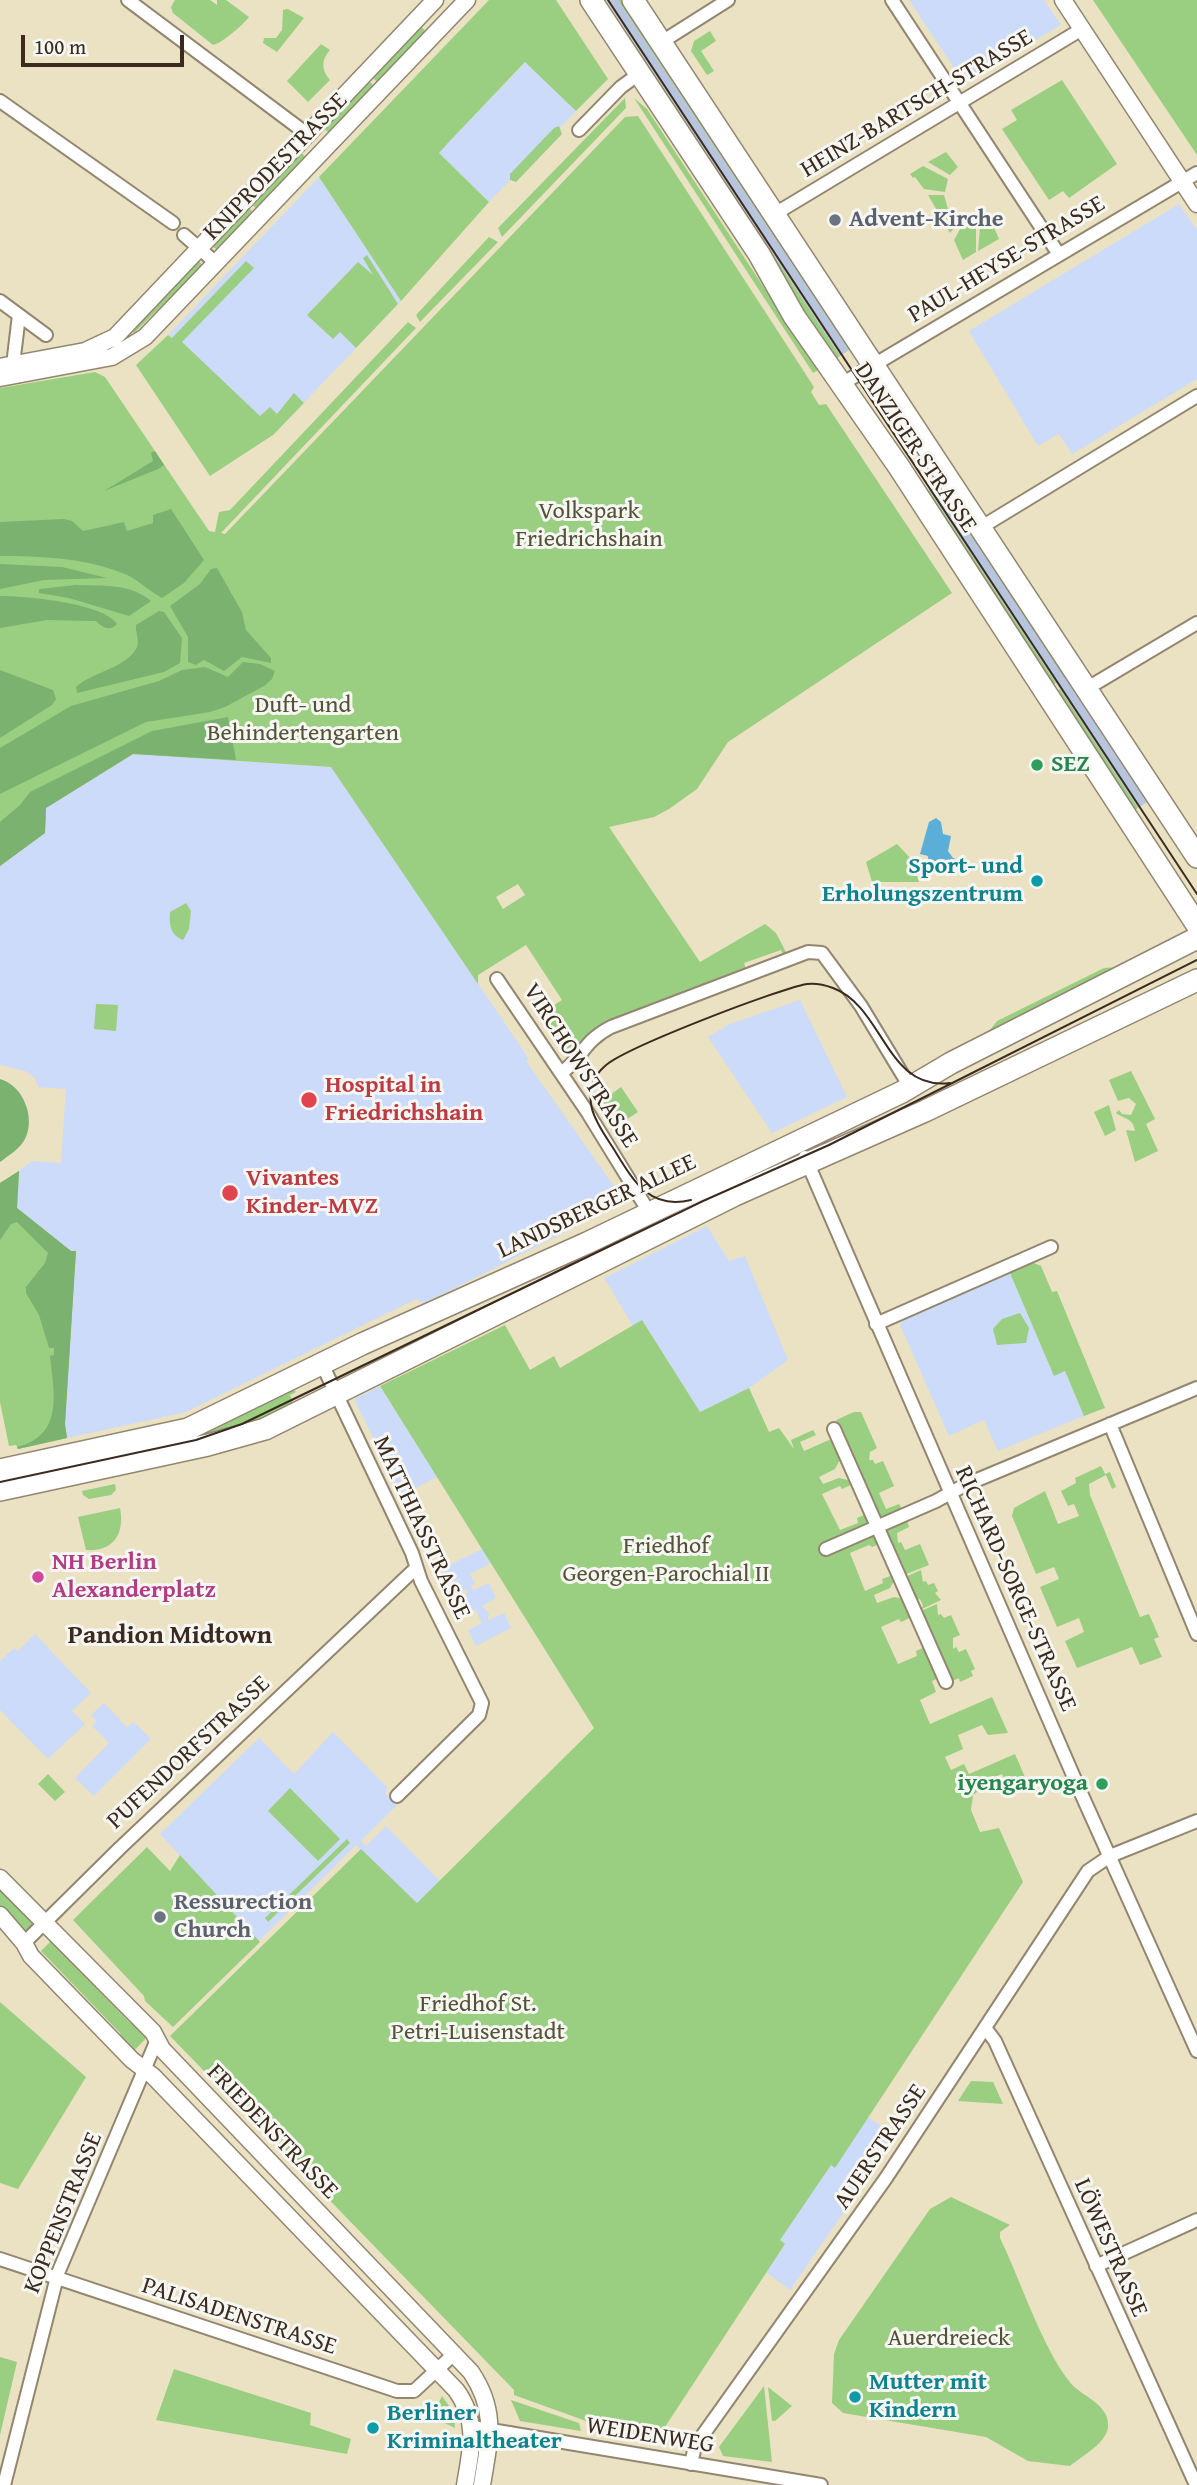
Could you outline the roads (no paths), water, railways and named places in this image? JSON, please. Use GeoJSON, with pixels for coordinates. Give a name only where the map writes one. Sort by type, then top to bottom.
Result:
{"type":"FeatureCollection","features":[{"type":"Feature","properties":{"kind":"main road","name":"DANZIGER STRASSE"},"geometry":{"type":"LineString","coordinates":[[591,0],[759,254],[794,316],[920,499],[1197,925]]}},
{"type":"Feature","properties":{"kind":"main road","name":"DANZIGER STRASSE"},"geometry":{"type":"LineString","coordinates":[[633,0],[1197,857]]}},
{"type":"Feature","properties":{"kind":"main road","name":"LANDSBERGER ALLEE"},"geometry":{"type":"LineString","coordinates":[[0,1470],[188,1429],[798,1141],[1197,938]]}},
{"type":"Feature","properties":{"kind":"main road","name":"LANDSBERGER ALLEE"},"geometry":{"type":"LineString","coordinates":[[0,1490],[240,1437],[265,1429],[623,1249],[951,1098],[1197,980]]}},
{"type":"Feature","properties":{"kind":"street"},"geometry":{"type":"LineString","coordinates":[[128,0],[307,134]]}},
{"type":"Feature","properties":{"kind":"street","name":"KNIPRODESTRASSE"},"geometry":{"type":"LineString","coordinates":[[109,351],[116,337],[435,0]]}},
{"type":"Feature","properties":{"kind":"street","name":"KNIPRODESTRASSE"},"geometry":{"type":"LineString","coordinates":[[109,351],[145,338],[467,0]]}},
{"type":"Feature","properties":{"kind":"street"},"geometry":{"type":"LineString","coordinates":[[660,43],[728,0]]}},
{"type":"Feature","properties":{"kind":"street"},"geometry":{"type":"LineString","coordinates":[[891,0],[1058,253]]}},
{"type":"Feature","properties":{"kind":"street"},"geometry":{"type":"LineString","coordinates":[[1063,0],[1197,204]]}},
{"type":"Feature","properties":{"kind":"street","name":"HEINZ-BARTSCH-STRASSE"},"geometry":{"type":"LineString","coordinates":[[774,215],[1082,29]]}},
{"type":"Feature","properties":{"kind":"street"},"geometry":{"type":"LineString","coordinates":[[579,130],[621,87],[639,74]]}},
{"type":"Feature","properties":{"kind":"street"},"geometry":{"type":"LineString","coordinates":[[0,101],[173,223]]}},
{"type":"Feature","properties":{"kind":"street","name":"PAUL-HEYSE-STRASSE"},"geometry":{"type":"LineString","coordinates":[[840,384],[1197,173]]}},
{"type":"Feature","properties":{"kind":"street"},"geometry":{"type":"LineString","coordinates":[[184,235],[216,263]]}},
{"type":"Feature","properties":{"kind":"street"},"geometry":{"type":"LineString","coordinates":[[0,301],[46,335]]}},
{"type":"Feature","properties":{"kind":"street"},"geometry":{"type":"LineString","coordinates":[[19,315],[7,366],[78,353],[109,351]]}},
{"type":"Feature","properties":{"kind":"street"},"geometry":{"type":"LineString","coordinates":[[0,378],[109,351]]}},
{"type":"Feature","properties":{"kind":"street"},"geometry":{"type":"LineString","coordinates":[[980,528],[1197,396]]}},
{"type":"Feature","properties":{"kind":"street"},"geometry":{"type":"LineString","coordinates":[[1086,689],[1197,623]]}},
{"type":"Feature","properties":{"kind":"street"},"geometry":{"type":"LineString","coordinates":[[561,1073],[572,1065],[590,1039],[611,1027],[808,952],[822,953],[867,1015],[908,1083]]}},
{"type":"Feature","properties":{"kind":"street","name":"VIRCHOWSTRASSE"},"geometry":{"type":"LineString","coordinates":[[497,979],[561,1073],[649,1212]]}},
{"type":"Feature","properties":{"kind":"street","name":"RICHARD-SORGE-STRASSE"},"geometry":{"type":"LineString","coordinates":[[798,1141],[1197,2051]]}},
{"type":"Feature","properties":{"kind":"street"},"geometry":{"type":"LineString","coordinates":[[876,1324],[1051,1247]]}},
{"type":"Feature","properties":{"kind":"street","name":"MATTHIASSTRASSE"},"geometry":{"type":"LineString","coordinates":[[322,1364],[482,1709],[397,1796]]}},
{"type":"Feature","properties":{"kind":"street"},"geometry":{"type":"LineString","coordinates":[[826,1549],[1197,1388]]}},
{"type":"Feature","properties":{"kind":"street"},"geometry":{"type":"LineString","coordinates":[[1110,1424],[1197,1634]]}},
{"type":"Feature","properties":{"kind":"street"},"geometry":{"type":"LineString","coordinates":[[834,1429],[946,1682]]}},
{"type":"Feature","properties":{"kind":"street","name":"PUFENDORFSTRASSE"},"geometry":{"type":"LineString","coordinates":[[24,1943],[120,1847],[416,1568]]}},
{"type":"Feature","properties":{"kind":"street","name":"AUERSTRASSE"},"geometry":{"type":"LineString","coordinates":[[691,2464],[695,2446],[854,2225],[1088,1871],[1110,1856],[1197,1821]]}},
{"type":"Feature","properties":{"kind":"street","name":"FRIEDENSTRASSE"},"geometry":{"type":"LineString","coordinates":[[0,1878],[153,2032],[156,2042],[454,2354],[480,2385],[489,2407],[491,2430]]}},
{"type":"Feature","properties":{"kind":"street","name":"FRIEDENSTRASSE"},"geometry":{"type":"LineString","coordinates":[[0,1915],[40,1966],[132,2060],[145,2068],[438,2371],[463,2399],[473,2427]]}},
{"type":"Feature","properties":{"kind":"street","name":"LÖWESTRASSE"},"geometry":{"type":"LineString","coordinates":[[986,2029],[995,2041],[1196,2485]]}},
{"type":"Feature","properties":{"kind":"street","name":"KOPPENSTRASSE"},"geometry":{"type":"LineString","coordinates":[[4,2485],[56,2278],[156,2042]]}},
{"type":"Feature","properties":{"kind":"street"},"geometry":{"type":"LineString","coordinates":[[1096,2266],[1197,2220]]}},
{"type":"Feature","properties":{"kind":"street","name":"PALISADENSTRASSE"},"geometry":{"type":"LineString","coordinates":[[0,2259],[397,2391],[414,2391],[454,2354]]}},
{"type":"Feature","properties":{"kind":"street"},"geometry":{"type":"LineString","coordinates":[[465,2485],[473,2427]]}},
{"type":"Feature","properties":{"kind":"street","name":"WEIDENWEG"},"geometry":{"type":"LineString","coordinates":[[473,2427],[821,2485]]}},
{"type":"Feature","properties":{"kind":"street"},"geometry":{"type":"LineString","coordinates":[[482,2485],[491,2430]]}},
{"type":"Feature","properties":{"kind":"water"},"geometry":{"type":"Polygon","coordinates":[[[936,818],[941,822],[943,834],[951,836],[948,851],[953,858],[965,862],[964,866],[948,861],[935,871],[929,867],[928,856],[920,854],[929,822],[936,818]]]}},
{"type":"Feature","properties":{"kind":"tram line"},"geometry":{"type":"LineString","coordinates":[[608,0],[1197,894]]}},
{"type":"Feature","properties":{"kind":"tram line"},"geometry":{"type":"LineString","coordinates":[[0,1482],[196,1440],[242,1424],[703,1201],[829,1145],[1197,960]]}},
{"type":"Feature","properties":{"kind":"tram line"},"geometry":{"type":"LineString","coordinates":[[691,1200],[664,1201],[645,1191],[629,1173],[594,1115],[591,1091],[597,1075],[605,1066],[640,1046],[766,996],[807,984],[817,984],[833,988],[850,998],[864,1012],[898,1061],[912,1074],[929,1082],[950,1083]]}},
{"type":"Feature","properties":{"kind":"place","name":"Advent-Kirche"},"geometry":{"type":"Point","coordinates":[835,220]}},
{"type":"Feature","properties":{"kind":"place","name":"SEZ"},"geometry":{"type":"Point","coordinates":[1037,765]}},
{"type":"Feature","properties":{"kind":"place","name":"Sport- und Erholungszentrum"},"geometry":{"type":"Point","coordinates":[1037,881]}},
{"type":"Feature","properties":{"kind":"place","name":"Hospital in Friedrichshain"},"geometry":{"type":"Point","coordinates":[309,1100]}},
{"type":"Feature","properties":{"kind":"place","name":"Vivantes Kinder-MVZ"},"geometry":{"type":"Point","coordinates":[230,1193]}},
{"type":"Feature","properties":{"kind":"place","name":"NH Berlin Alexanderplatz"},"geometry":{"type":"Point","coordinates":[38,1577]}},
{"type":"Feature","properties":{"kind":"place","name":"iyengaryoga"},"geometry":{"type":"Point","coordinates":[1102,1784]}},
{"type":"Feature","properties":{"kind":"place","name":"Ressurection Church"},"geometry":{"type":"Point","coordinates":[160,1917]}},
{"type":"Feature","properties":{"kind":"place","name":"Mutter mit Kindern"},"geometry":{"type":"Point","coordinates":[855,2397]}},
{"type":"Feature","properties":{"kind":"place","name":"Berliner Kriminaltheater"},"geometry":{"type":"Point","coordinates":[373,2428]}},
{"type":"Feature","properties":{"kind":"district","name":"Pandion Midtown"},"geometry":{"type":"Point","coordinates":[170,1636]}},
{"type":"Feature","properties":{"kind":"park label","name":"Volkspark Friedrichshain"},"geometry":{"type":"Point","coordinates":[589,526]}},
{"type":"Feature","properties":{"kind":"park label","name":"Duft- und Behindertengarten"},"geometry":{"type":"Point","coordinates":[303,720]}},
{"type":"Feature","properties":{"kind":"park label","name":"Friedhof Georgen-Parochial II"},"geometry":{"type":"Point","coordinates":[666,1561]}},
{"type":"Feature","properties":{"kind":"park label","name":"Friedhof St. Petri-Luisenstadt"},"geometry":{"type":"Point","coordinates":[478,2019]}},
{"type":"Feature","properties":{"kind":"park label","name":"Auerdreieck"},"geometry":{"type":"Point","coordinates":[949,2339]}}]}
